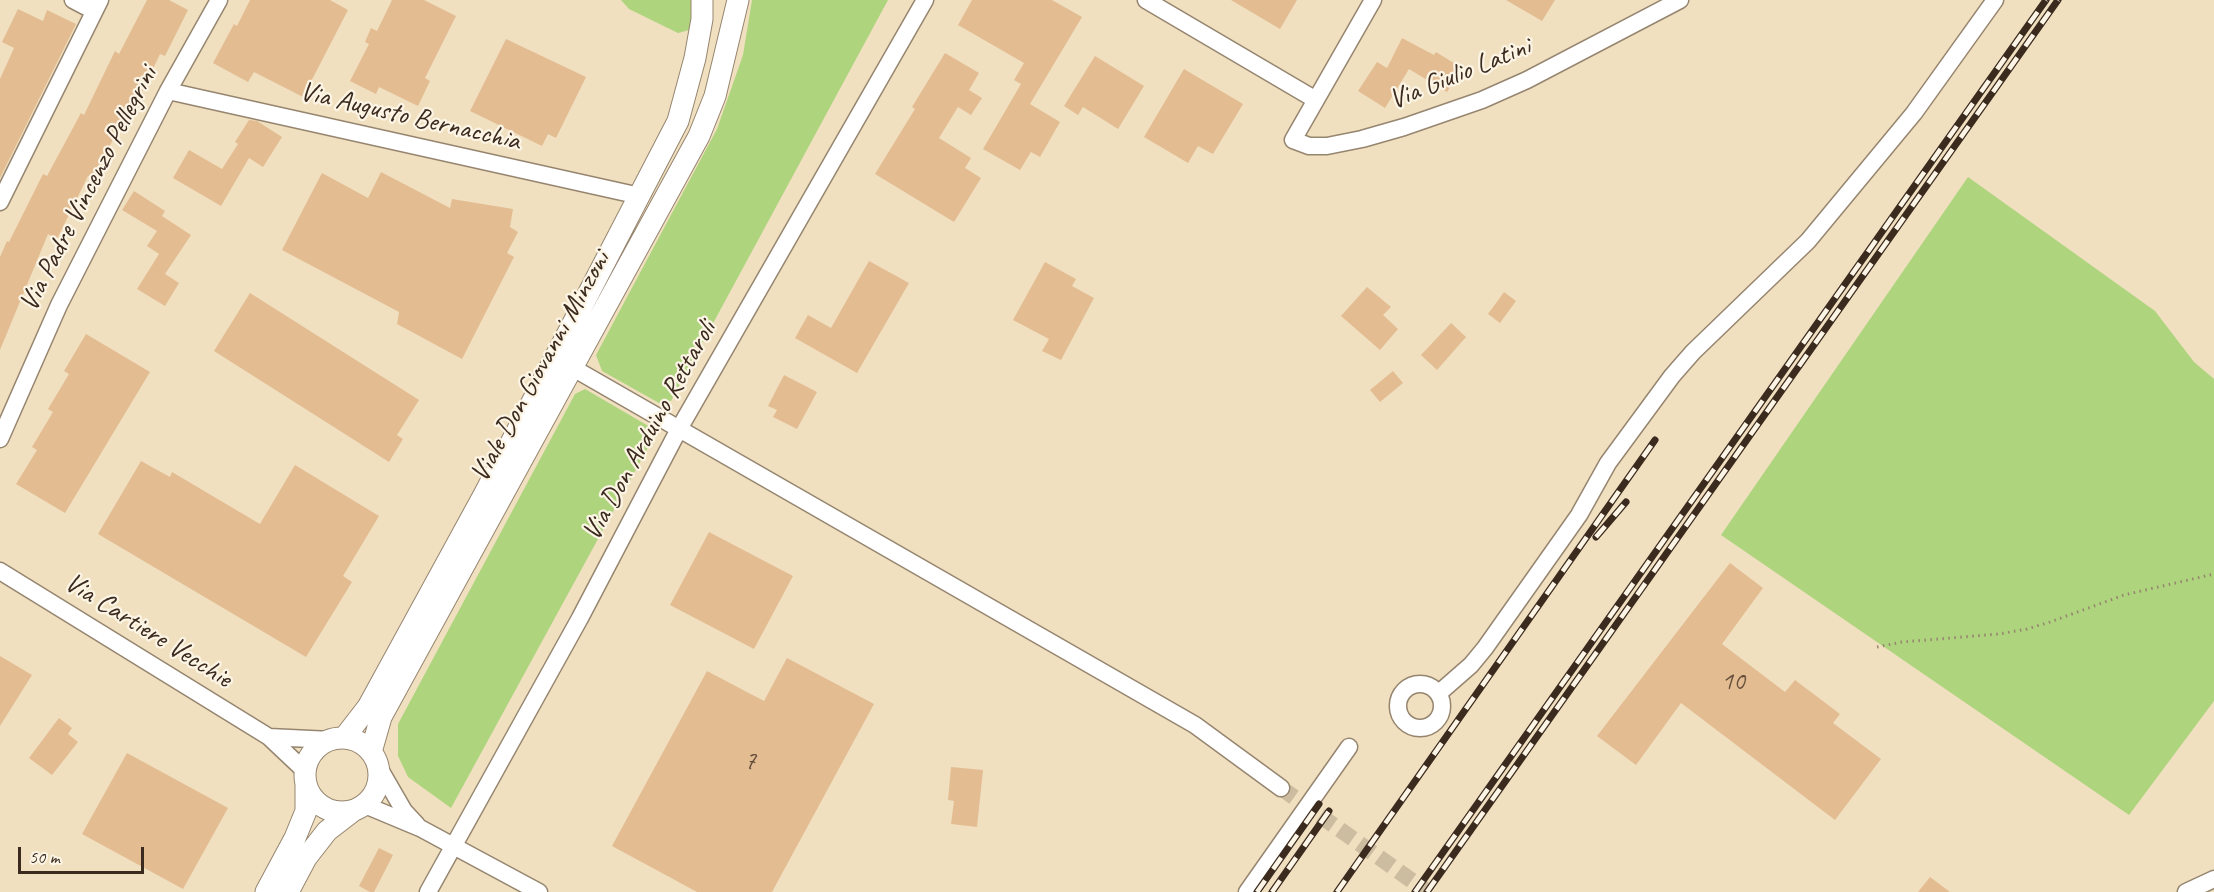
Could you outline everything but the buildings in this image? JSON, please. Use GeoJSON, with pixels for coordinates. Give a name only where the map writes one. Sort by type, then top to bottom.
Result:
{"type":"FeatureCollection","features":[{"type":"Feature","properties":{"kind":"main road","name":"Viale Don Giovanni Minzoni"},"geometry":{"type":"LineString","coordinates":[[266,892],[295,838],[306,811],[307,761],[321,744],[337,739],[368,707],[485,493],[678,121],[696,58],[702,19],[702,0]]}},
{"type":"Feature","properties":{"kind":"main road","name":"Viale Don Giovanni Minzoni"},"geometry":{"type":"LineString","coordinates":[[288,892],[306,858],[327,831],[359,808],[377,787],[379,776],[375,759],[381,717],[699,136],[715,96],[738,0]]}},
{"type":"Feature","properties":{"kind":"main road"},"geometry":{"type":"LineString","coordinates":[[337,739],[364,745],[375,759]]}},
{"type":"Feature","properties":{"kind":"main road"},"geometry":{"type":"LineString","coordinates":[[305,778],[311,796],[329,810],[341,812],[359,808]]}},
{"type":"Feature","properties":{"kind":"street"},"geometry":{"type":"LineString","coordinates":[[0,202],[97,5],[74,0]]}},
{"type":"Feature","properties":{"kind":"street","name":"Via Padre Vincenzo Pellegrini"},"geometry":{"type":"LineString","coordinates":[[0,438],[59,305],[168,91],[219,0]]}},
{"type":"Feature","properties":{"kind":"street","name":"Via Don Arduino Rettaroli"},"geometry":{"type":"LineString","coordinates":[[428,892],[579,618],[679,429],[925,0]]}},
{"type":"Feature","properties":{"kind":"street"},"geometry":{"type":"LineString","coordinates":[[1146,0],[1316,100],[1373,0]]}},
{"type":"Feature","properties":{"kind":"street","name":"Via Giulio Latini"},"geometry":{"type":"LineString","coordinates":[[1316,100],[1293,140],[1309,146],[1327,146],[1362,139],[1482,100],[1518,84],[1680,0]]}},
{"type":"Feature","properties":{"kind":"street"},"geometry":{"type":"LineString","coordinates":[[1439,693],[1471,665],[1485,648],[1579,515],[1608,463],[1672,376],[1693,352],[1808,241],[1914,113],[1995,0]]}},
{"type":"Feature","properties":{"kind":"street","name":"Via Augusto Bernacchia"},"geometry":{"type":"LineString","coordinates":[[168,91],[640,196]]}},
{"type":"Feature","properties":{"kind":"street"},"geometry":{"type":"LineString","coordinates":[[573,368],[1195,725],[1281,788]]}},
{"type":"Feature","properties":{"kind":"street","name":"Via Cartiere Vecchie"},"geometry":{"type":"LineString","coordinates":[[0,571],[268,737],[305,778]]}},
{"type":"Feature","properties":{"kind":"street","name":"Via Cartiere Vecchie"},"geometry":{"type":"LineString","coordinates":[[268,737],[337,739]]}},
{"type":"Feature","properties":{"kind":"street"},"geometry":{"type":"LineString","coordinates":[[1247,892],[1349,747]]}},
{"type":"Feature","properties":{"kind":"street"},"geometry":{"type":"LineString","coordinates":[[375,759],[404,811],[420,828]]}},
{"type":"Feature","properties":{"kind":"street"},"geometry":{"type":"LineString","coordinates":[[359,808],[420,828],[539,892]]}},
{"type":"Feature","properties":{"kind":"street"},"geometry":{"type":"LineString","coordinates":[[2186,892],[2214,879]]}},
{"type":"Feature","properties":{"kind":"path"},"geometry":{"type":"LineString","coordinates":[[1877,647],[1902,642],[1999,634],[2027,629],[2124,595],[2214,574]]}},
{"type":"Feature","properties":{"kind":"green space"},"geometry":{"type":"Polygon","coordinates":[[[621,0],[697,0],[696,19],[689,30],[678,33],[629,9],[621,0]]]}},
{"type":"Feature","properties":{"kind":"green space"},"geometry":{"type":"Polygon","coordinates":[[[752,0],[888,0],[671,401],[659,403],[602,371],[596,355],[717,129],[743,55],[752,0]]]}},
{"type":"Feature","properties":{"kind":"green space"},"geometry":{"type":"Polygon","coordinates":[[[1968,177],[2155,311],[2194,362],[2214,379],[2214,701],[2129,815],[1721,535],[1968,177]]]}},
{"type":"Feature","properties":{"kind":"green space"},"geometry":{"type":"Polygon","coordinates":[[[585,389],[657,431],[451,808],[408,777],[398,756],[398,724],[575,394],[585,389]]]}},
{"type":"Feature","properties":{"kind":"tunnel"},"geometry":{"type":"LineString","coordinates":[[1281,788],[1428,892]]}},
{"type":"Feature","properties":{"kind":"railway"},"geometry":{"type":"LineString","coordinates":[[1415,892],[2046,0]]}},
{"type":"Feature","properties":{"kind":"railway"},"geometry":{"type":"LineString","coordinates":[[1427,892],[2058,0]]}},
{"type":"Feature","properties":{"kind":"railway"},"geometry":{"type":"LineString","coordinates":[[1337,892],[1655,440]]}},
{"type":"Feature","properties":{"kind":"railway"},"geometry":{"type":"LineString","coordinates":[[1596,537],[1626,502]]}},
{"type":"Feature","properties":{"kind":"railway"},"geometry":{"type":"LineString","coordinates":[[1257,892],[1319,804]]}},
{"type":"Feature","properties":{"kind":"railway"},"geometry":{"type":"LineString","coordinates":[[1272,892],[1329,811]]}}]}
